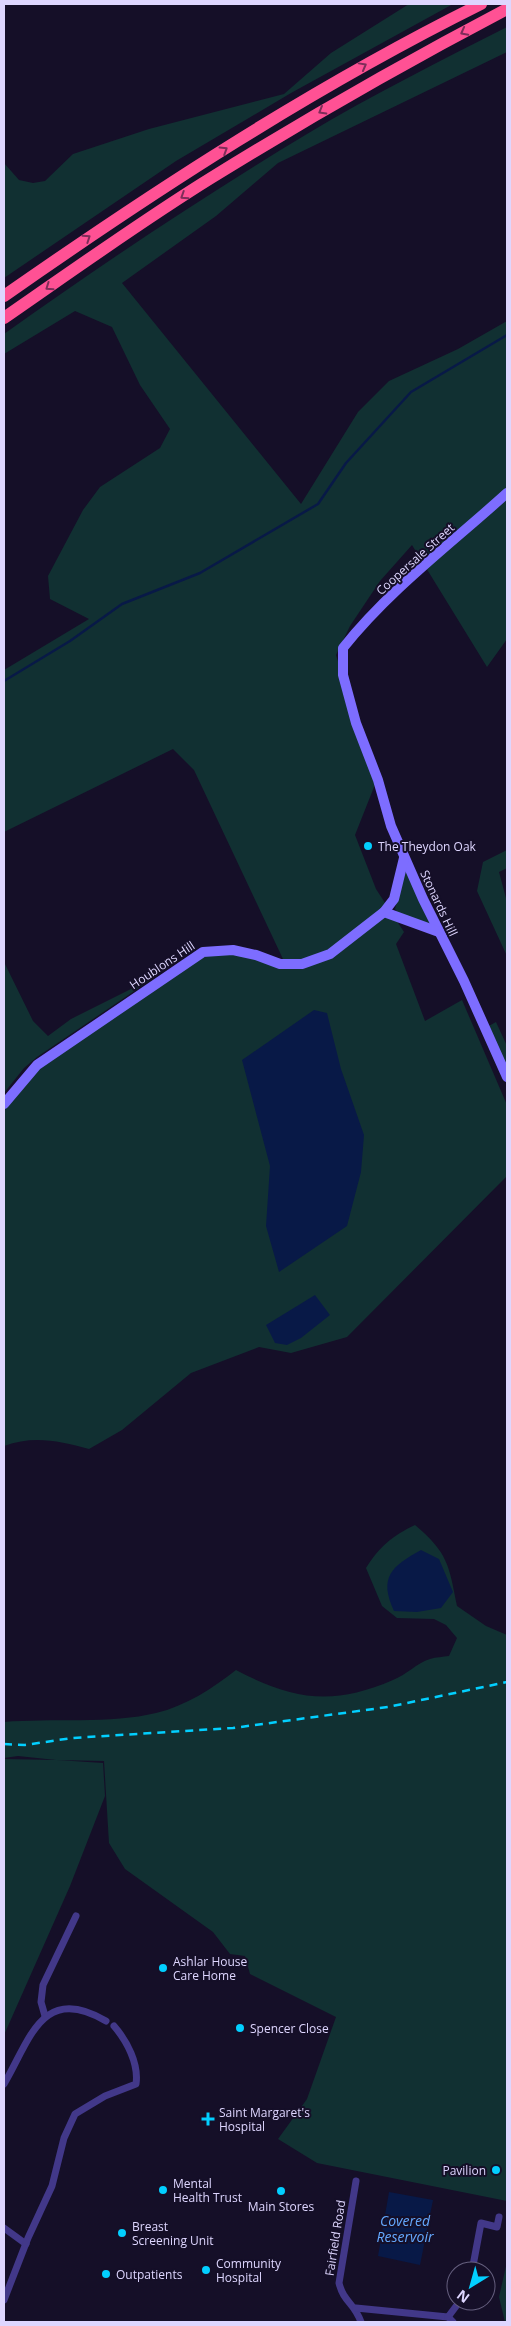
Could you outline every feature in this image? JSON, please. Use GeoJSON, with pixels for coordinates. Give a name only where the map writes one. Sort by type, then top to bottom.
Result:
{"type":"FeatureCollection","features":[{"type":"Feature","properties":{"kind":"highway"},"geometry":{"type":"LineString","coordinates":[[4,296],[89,236],[287,110],[421,34],[481,4]]}},
{"type":"Feature","properties":{"kind":"highway"},"geometry":{"type":"LineString","coordinates":[[4,318],[103,249],[210,179],[320,112],[507,9]]}},
{"type":"Feature","properties":{"kind":"street","name":"Coopersale Street"},"geometry":{"type":"LineString","coordinates":[[343,648],[364,622],[507,493]]}},
{"type":"Feature","properties":{"kind":"street","name":"Stonards Hill"},"geometry":{"type":"LineString","coordinates":[[343,648],[343,675],[356,723],[378,780],[404,858],[464,981],[507,1078]]}},
{"type":"Feature","properties":{"kind":"street","name":"Houblons Hill"},"geometry":{"type":"LineString","coordinates":[[4,1104],[37,1065],[203,952],[233,950],[256,954],[280,964],[302,964],[330,954],[384,912],[394,899],[404,858]]}},
{"type":"Feature","properties":{"kind":"street"},"geometry":{"type":"LineString","coordinates":[[384,912],[439,932]]}},
{"type":"Feature","properties":{"kind":"street"},"geometry":{"type":"LineString","coordinates":[[45,2016],[41,2002],[44,1985],[76,1916]]}},
{"type":"Feature","properties":{"kind":"street"},"geometry":{"type":"LineString","coordinates":[[4,2084],[31,2032],[45,2016],[53,2011],[67,2007],[78,2008],[106,2021]]}},
{"type":"Feature","properties":{"kind":"street"},"geometry":{"type":"LineString","coordinates":[[4,2301],[26,2244],[55,2180],[64,2138],[75,2114],[104,2096],[136,2084],[136,2071],[131,2056],[124,2038],[114,2026]]}},
{"type":"Feature","properties":{"kind":"street","name":"Fairfield Road"},"geometry":{"type":"LineString","coordinates":[[356,2181],[339,2282],[343,2297],[356,2308],[360,2322]]}},
{"type":"Feature","properties":{"kind":"street"},"geometry":{"type":"LineString","coordinates":[[474,2261],[481,2223],[496,2226],[499,2217]]}},
{"type":"Feature","properties":{"kind":"street"},"geometry":{"type":"LineString","coordinates":[[4,2228],[26,2244]]}},
{"type":"Feature","properties":{"kind":"street"},"geometry":{"type":"LineString","coordinates":[[356,2308],[450,2320]]}},
{"type":"Feature","properties":{"kind":"green space"},"geometry":{"type":"Polygon","coordinates":[[[409,4],[453,4],[291,93],[176,161],[4,278],[4,163],[19,180],[33,183],[45,181],[73,154],[149,129],[284,94],[331,53],[409,4]]]}},
{"type":"Feature","properties":{"kind":"green space"},"geometry":{"type":"Polygon","coordinates":[[[507,27],[507,52],[278,163],[216,216],[122,283],[301,504],[358,412],[389,381],[458,349],[507,321],[507,639],[487,667],[412,545],[380,581],[350,626],[336,655],[376,782],[355,835],[376,889],[404,932],[396,944],[425,1021],[462,1000],[507,1105],[507,1176],[347,1337],[291,1353],[259,1347],[191,1373],[122,1430],[89,1449],[46,1440],[25,1441],[4,1446],[4,1105],[25,1079],[202,956],[219,953],[283,959],[194,770],[173,749],[4,832],[4,670],[89,619],[50,599],[48,576],[83,510],[100,487],[160,448],[170,429],[140,385],[112,327],[75,311],[4,354],[4,334],[154,231],[307,134],[406,79],[507,27]]]}},
{"type":"Feature","properties":{"kind":"green space"},"geometry":{"type":"Polygon","coordinates":[[[507,850],[507,868],[499,872],[507,902],[507,956],[477,891],[483,862],[507,850]]]}},
{"type":"Feature","properties":{"kind":"green space"},"geometry":{"type":"Polygon","coordinates":[[[406,869],[432,927],[398,913],[395,909],[406,869]]]}},
{"type":"Feature","properties":{"kind":"green space"},"geometry":{"type":"Polygon","coordinates":[[[4,962],[33,1021],[48,1036],[71,1019],[155,977],[37,1057],[24,1068],[4,1093],[4,962]]]}},
{"type":"Feature","properties":{"kind":"green space"},"geometry":{"type":"Polygon","coordinates":[[[496,1022],[507,1046],[507,1071],[487,1027],[496,1022]]]}},
{"type":"Feature","properties":{"kind":"green space"},"geometry":{"type":"Polygon","coordinates":[[[415,1525],[441,1552],[452,1580],[457,1606],[486,1626],[507,1635],[507,2201],[317,2163],[278,2139],[307,2099],[336,2017],[250,1974],[245,1956],[230,1954],[213,1932],[125,1869],[109,1843],[104,1761],[57,1760],[103,1763],[105,1796],[70,1886],[4,2035],[4,1759],[56,1760],[18,1756],[4,1758],[4,1722],[101,1720],[156,1713],[178,1706],[199,1696],[236,1670],[276,1688],[295,1693],[313,1696],[351,1694],[393,1680],[430,1659],[449,1656],[457,1638],[446,1625],[434,1619],[397,1618],[382,1606],[366,1568],[387,1542],[415,1525]]]}},
{"type":"Feature","properties":{"kind":"green space"},"geometry":{"type":"Polygon","coordinates":[[[507,2262],[507,2322],[505,2322],[499,2297],[507,2262]]]}},
{"type":"Feature","properties":{"kind":"water"},"geometry":{"type":"Polygon","coordinates":[[[314,1010],[327,1013],[341,1069],[364,1135],[361,1172],[347,1226],[279,1272],[266,1226],[270,1166],[242,1060],[314,1010]]]}},
{"type":"Feature","properties":{"kind":"water"},"geometry":{"type":"Polygon","coordinates":[[[315,1295],[330,1315],[301,1338],[287,1345],[275,1343],[266,1325],[315,1295]]]}},
{"type":"Feature","properties":{"kind":"water"},"geometry":{"type":"Polygon","coordinates":[[[421,1550],[439,1559],[453,1592],[441,1608],[417,1612],[394,1611],[387,1589],[391,1574],[402,1561],[421,1550]]]}},
{"type":"Feature","properties":{"kind":"water","name":"Covered Reservoir"},"geometry":{"type":"Polygon","coordinates":[[[389,2192],[433,2200],[420,2265],[378,2256],[389,2192]]]}},
{"type":"Feature","properties":{"kind":"waterway"},"geometry":{"type":"LineString","coordinates":[[4,681],[70,641],[122,604],[200,573],[318,504],[346,463],[411,392],[507,335]]}},
{"type":"Feature","properties":{"kind":"railway"},"geometry":{"type":"LineString","coordinates":[[4,1744],[25,1745],[72,1738],[233,1728],[388,1707],[507,1682]]}},
{"type":"Feature","properties":{"kind":"place","name":"The Theydon Oak"},"geometry":{"type":"Point","coordinates":[368,846]}},
{"type":"Feature","properties":{"kind":"place","name":"Ashlar House Care Home"},"geometry":{"type":"Point","coordinates":[163,1968]}},
{"type":"Feature","properties":{"kind":"place","name":"Spencer Close"},"geometry":{"type":"Point","coordinates":[240,2028]}},
{"type":"Feature","properties":{"kind":"place","name":"Saint Margaret's Hospital"},"geometry":{"type":"Point","coordinates":[208,2119]}},
{"type":"Feature","properties":{"kind":"place","name":"Pavilion"},"geometry":{"type":"Point","coordinates":[496,2170]}},
{"type":"Feature","properties":{"kind":"place","name":"Mental Health Trust"},"geometry":{"type":"Point","coordinates":[163,2190]}},
{"type":"Feature","properties":{"kind":"place","name":"Main Stores"},"geometry":{"type":"Point","coordinates":[281,2191]}},
{"type":"Feature","properties":{"kind":"place","name":"Breast Screening Unit"},"geometry":{"type":"Point","coordinates":[122,2233]}},
{"type":"Feature","properties":{"kind":"place","name":"Community Hospital"},"geometry":{"type":"Point","coordinates":[206,2270]}},
{"type":"Feature","properties":{"kind":"place","name":"Outpatients"},"geometry":{"type":"Point","coordinates":[106,2274]}}]}
